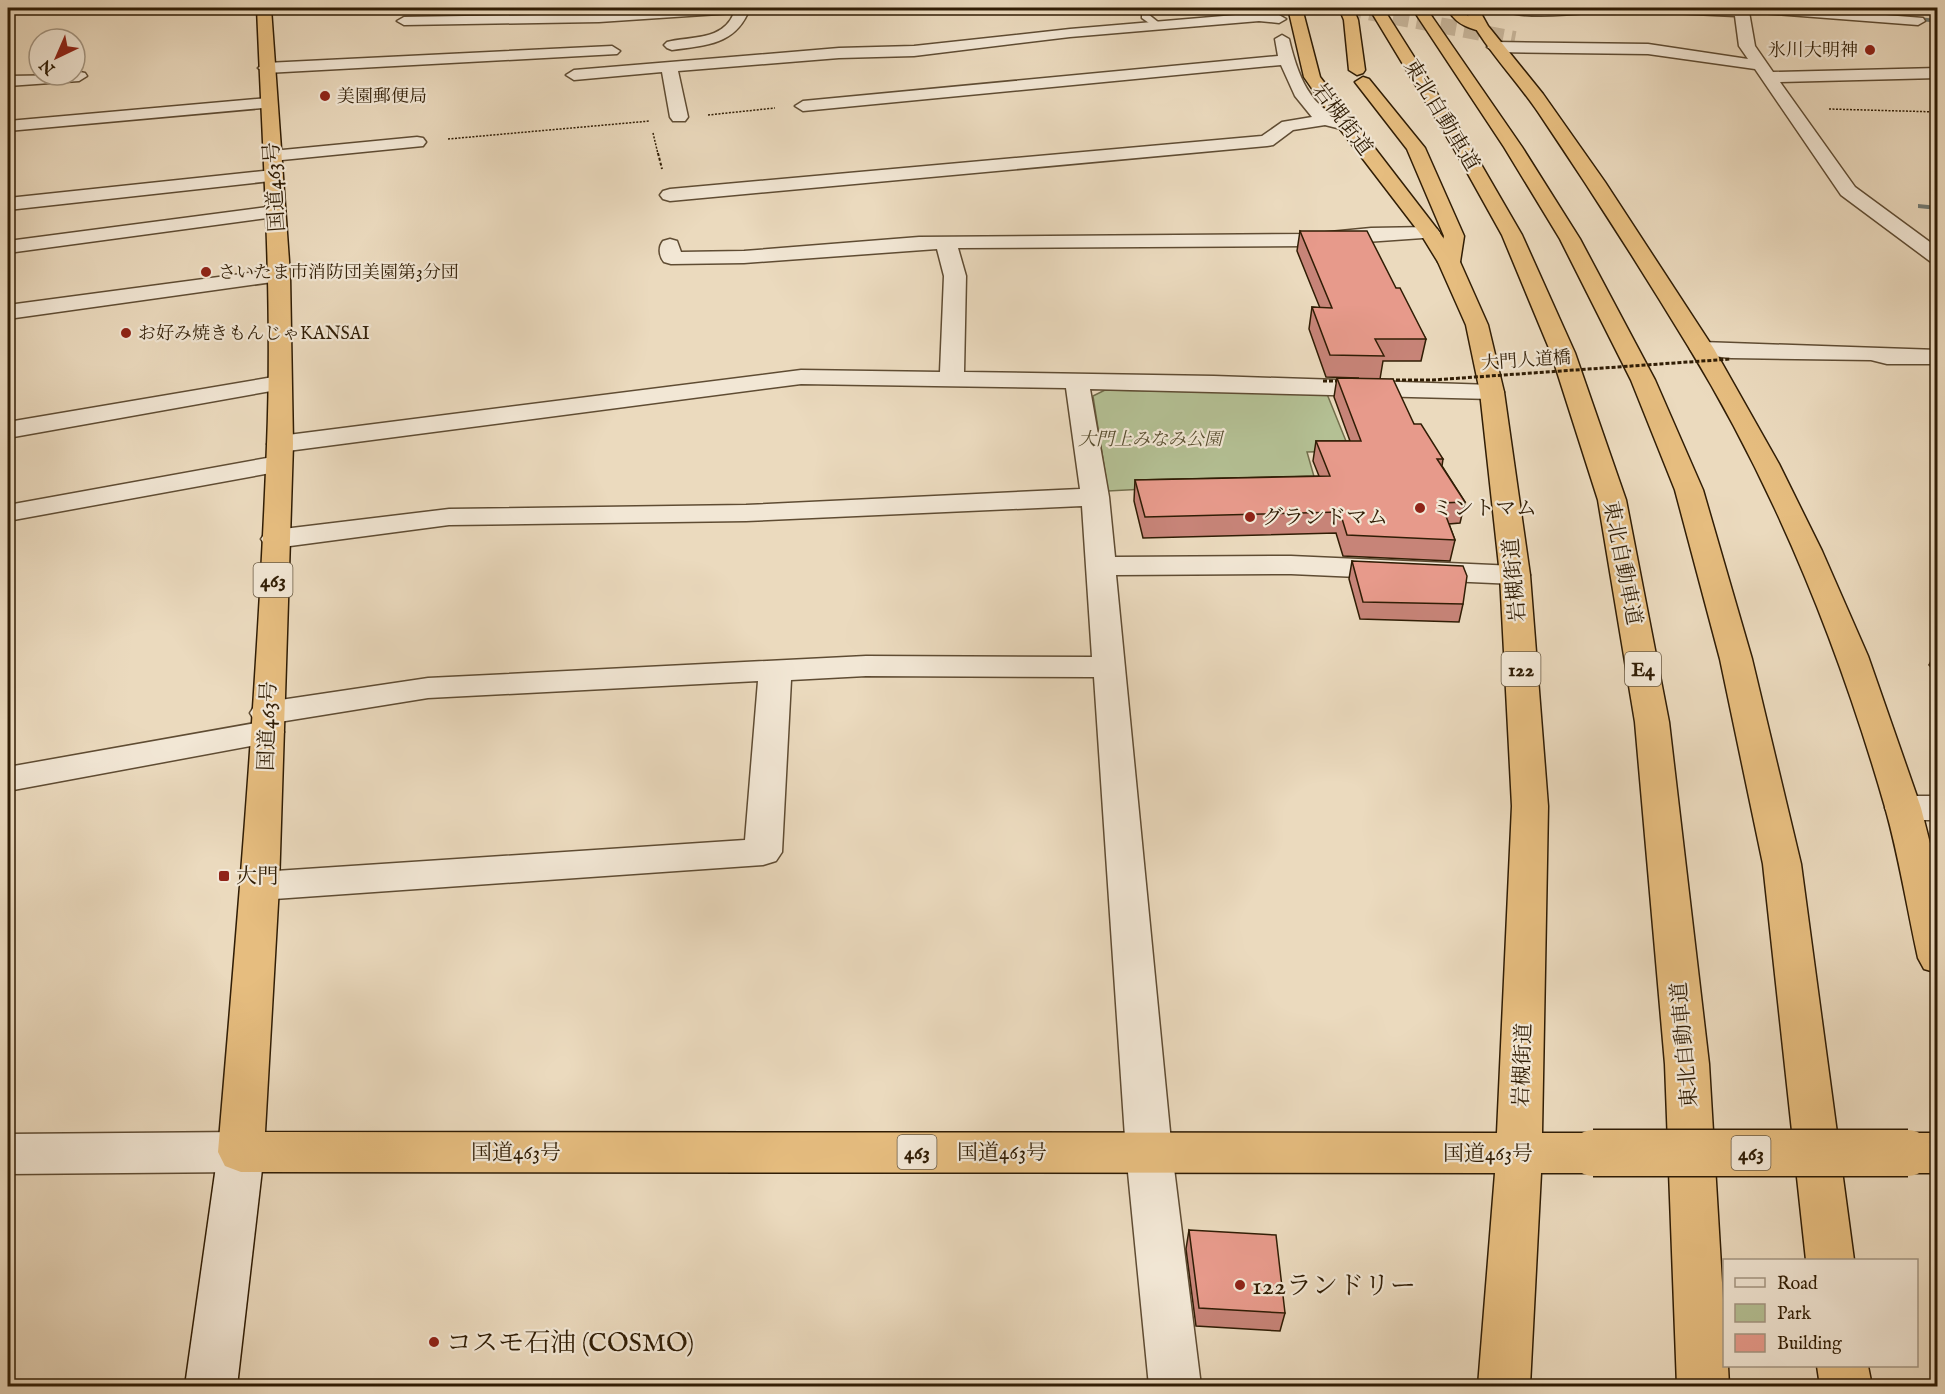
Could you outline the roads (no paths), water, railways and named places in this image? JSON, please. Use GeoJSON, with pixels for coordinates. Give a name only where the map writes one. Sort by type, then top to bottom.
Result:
{"type":"FeatureCollection","features":[{"type":"Feature","properties":{"kind":"highway","name":"国道463号"},"geometry":{"type":"LineString","coordinates":[[264,8],[279,275],[279,454],[260,886],[241,1152],[1923,1153]]}},
{"type":"Feature","properties":{"kind":"highway"},"geometry":{"type":"LineString","coordinates":[[1346,8],[1351,20],[1360,76],[1416,148],[1454,236],[1449,262]]}},
{"type":"Feature","properties":{"kind":"highway","name":"東北自動車道"},"geometry":{"type":"LineString","coordinates":[[1376,8],[1462,147],[1512,235],[1563,353],[1612,500],[1652,722],[1667,864],[1687,1064],[1703,1386]]}},
{"type":"Feature","properties":{"kind":"highway","name":"東北自動車道"},"geometry":{"type":"LineString","coordinates":[[1419,8],[1513,147],[1570,238],[1643,381],[1689,490],[1736,659],[1782,864],[1830,1259]]}},
{"type":"Feature","properties":{"kind":"highway"},"geometry":{"type":"LineString","coordinates":[[1454,8],[1459,16],[1491,30],[1591,177],[1702,348],[1766,464],[1808,551],[1920,808],[1938,958]]}},
{"type":"Feature","properties":{"kind":"highway","name":"岩槻街道"},"geometry":{"type":"LineString","coordinates":[[1283,11],[1312,77],[1336,122],[1430,233],[1449,262],[1477,325],[1492,392],[1515,575],[1530,806],[1519,1153],[1504,1386]]}},
{"type":"Feature","properties":{"kind":"highway"},"geometry":{"type":"LineString","coordinates":[[1843,1367],[1846,1386]]}},
{"type":"Feature","properties":{"kind":"street"},"geometry":{"type":"LineString","coordinates":[[404,21],[599,18],[743,8],[734,28],[715,40],[659,46]]}},
{"type":"Feature","properties":{"kind":"street"},"geometry":{"type":"LineString","coordinates":[[1145,16],[1236,8]]}},
{"type":"Feature","properties":{"kind":"street"},"geometry":{"type":"LineString","coordinates":[[1506,8],[1542,12],[1599,8]]}},
{"type":"Feature","properties":{"kind":"street"},"geometry":{"type":"LineString","coordinates":[[1651,8],[1743,9],[1918,21]]}},
{"type":"Feature","properties":{"kind":"street"},"geometry":{"type":"LineString","coordinates":[[1743,9],[1747,46],[1848,191],[1938,258]]}},
{"type":"Feature","properties":{"kind":"street"},"geometry":{"type":"LineString","coordinates":[[574,75],[722,61],[926,50],[1259,17],[1283,11],[1286,60],[1308,104],[1336,122]]}},
{"type":"Feature","properties":{"kind":"street"},"geometry":{"type":"LineString","coordinates":[[1132,28],[1147,42]]}},
{"type":"Feature","properties":{"kind":"street"},"geometry":{"type":"LineString","coordinates":[[1491,30],[1610,44],[1747,46]]}},
{"type":"Feature","properties":{"kind":"street"},"geometry":{"type":"LineString","coordinates":[[1491,30],[1648,49],[1764,71],[1938,73]]}},
{"type":"Feature","properties":{"kind":"street"},"geometry":{"type":"LineString","coordinates":[[715,40],[722,61]]}},
{"type":"Feature","properties":{"kind":"street"},"geometry":{"type":"LineString","coordinates":[[266,68],[626,49]]}},
{"type":"Feature","properties":{"kind":"street"},"geometry":{"type":"LineString","coordinates":[[1162,56],[1177,70]]}},
{"type":"Feature","properties":{"kind":"street"},"geometry":{"type":"LineString","coordinates":[[802,106],[1286,60]]}},
{"type":"Feature","properties":{"kind":"street"},"geometry":{"type":"LineString","coordinates":[[669,66],[680,117]]}},
{"type":"Feature","properties":{"kind":"street"},"geometry":{"type":"LineString","coordinates":[[8,81],[27,80]]}},
{"type":"Feature","properties":{"kind":"street"},"geometry":{"type":"LineString","coordinates":[[8,126],[268,103]]}},
{"type":"Feature","properties":{"kind":"street"},"geometry":{"type":"LineString","coordinates":[[670,195],[1267,141],[1288,126],[1336,122]]}},
{"type":"Feature","properties":{"kind":"street"},"geometry":{"type":"LineString","coordinates":[[8,204],[272,166],[417,142]]}},
{"type":"Feature","properties":{"kind":"street"},"geometry":{"type":"LineString","coordinates":[[8,247],[275,212]]}},
{"type":"Feature","properties":{"kind":"street"},"geometry":{"type":"LineString","coordinates":[[670,245],[671,258],[744,257],[919,243],[1308,240],[1371,234],[1430,233]]}},
{"type":"Feature","properties":{"kind":"street"},"geometry":{"type":"LineString","coordinates":[[946,243],[955,276],[952,380]]}},
{"type":"Feature","properties":{"kind":"street"},"geometry":{"type":"LineString","coordinates":[[8,312],[279,275]]}},
{"type":"Feature","properties":{"kind":"street"},"geometry":{"type":"LineString","coordinates":[[1702,348],[1731,351],[1871,353],[1887,357],[1938,357]]}},
{"type":"Feature","properties":{"kind":"street"},"geometry":{"type":"LineString","coordinates":[[8,513],[279,454],[801,377],[1226,383],[1492,392]]}},
{"type":"Feature","properties":{"kind":"street"},"geometry":{"type":"LineString","coordinates":[[1077,381],[1095,497],[1149,1152],[1175,1386]]}},
{"type":"Feature","properties":{"kind":"street"},"geometry":{"type":"LineString","coordinates":[[8,430],[279,383]]}},
{"type":"Feature","properties":{"kind":"street"},"geometry":{"type":"LineString","coordinates":[[275,539],[449,517],[746,513],[1095,497]]}},
{"type":"Feature","properties":{"kind":"street"},"geometry":{"type":"LineString","coordinates":[[1101,566],[1292,565],[1515,575]]}},
{"type":"Feature","properties":{"kind":"street"},"geometry":{"type":"LineString","coordinates":[[8,779],[428,688],[866,666],[1109,667]]}},
{"type":"Feature","properties":{"kind":"street"},"geometry":{"type":"LineString","coordinates":[[260,886],[763,852],[775,670]]}},
{"type":"Feature","properties":{"kind":"street"},"geometry":{"type":"LineString","coordinates":[[8,1154],[241,1152],[211,1386]]}},
{"type":"Feature","properties":{"kind":"lane"},"geometry":{"type":"LineString","coordinates":[[1145,16],[1159,26]]}},
{"type":"Feature","properties":{"kind":"waterway"},"geometry":{"type":"LineString","coordinates":[[1775,8],[1800,9]]}},
{"type":"Feature","properties":{"kind":"waterway"},"geometry":{"type":"LineString","coordinates":[[1906,18],[1938,21]]}},
{"type":"Feature","properties":{"kind":"waterway"},"geometry":{"type":"LineString","coordinates":[[1921,206],[1938,208]]}},
{"type":"Feature","properties":{"kind":"tunnel"},"geometry":{"type":"LineString","coordinates":[[1346,8],[1515,39]]}},
{"type":"Feature","properties":{"kind":"place","name":"氷川大明神"},"geometry":{"type":"Point","coordinates":[1870,50]}},
{"type":"Feature","properties":{"kind":"place","name":"美園郵便局"},"geometry":{"type":"Point","coordinates":[325,96]}},
{"type":"Feature","properties":{"kind":"place","name":"さいたま市消防団美園第3分団"},"geometry":{"type":"Point","coordinates":[206,272]}},
{"type":"Feature","properties":{"kind":"place","name":"お好み焼きもんじゃKANSAI"},"geometry":{"type":"Point","coordinates":[126,333]}},
{"type":"Feature","properties":{"kind":"place","name":"ミントマム"},"geometry":{"type":"Point","coordinates":[1420,508]}},
{"type":"Feature","properties":{"kind":"place","name":"グランドマム"},"geometry":{"type":"Point","coordinates":[1250,517]}},
{"type":"Feature","properties":{"kind":"place","name":"大門"},"geometry":{"type":"Point","coordinates":[224,876]}},
{"type":"Feature","properties":{"kind":"place","name":"122ランドリー"},"geometry":{"type":"Point","coordinates":[1240,1285]}},
{"type":"Feature","properties":{"kind":"place","name":"コスモ石油 (COSMO)"},"geometry":{"type":"Point","coordinates":[434,1342]}},
{"type":"Feature","properties":{"kind":"park label","name":"大門上みなみ公園"},"geometry":{"type":"Point","coordinates":[1150,439]}}]}
